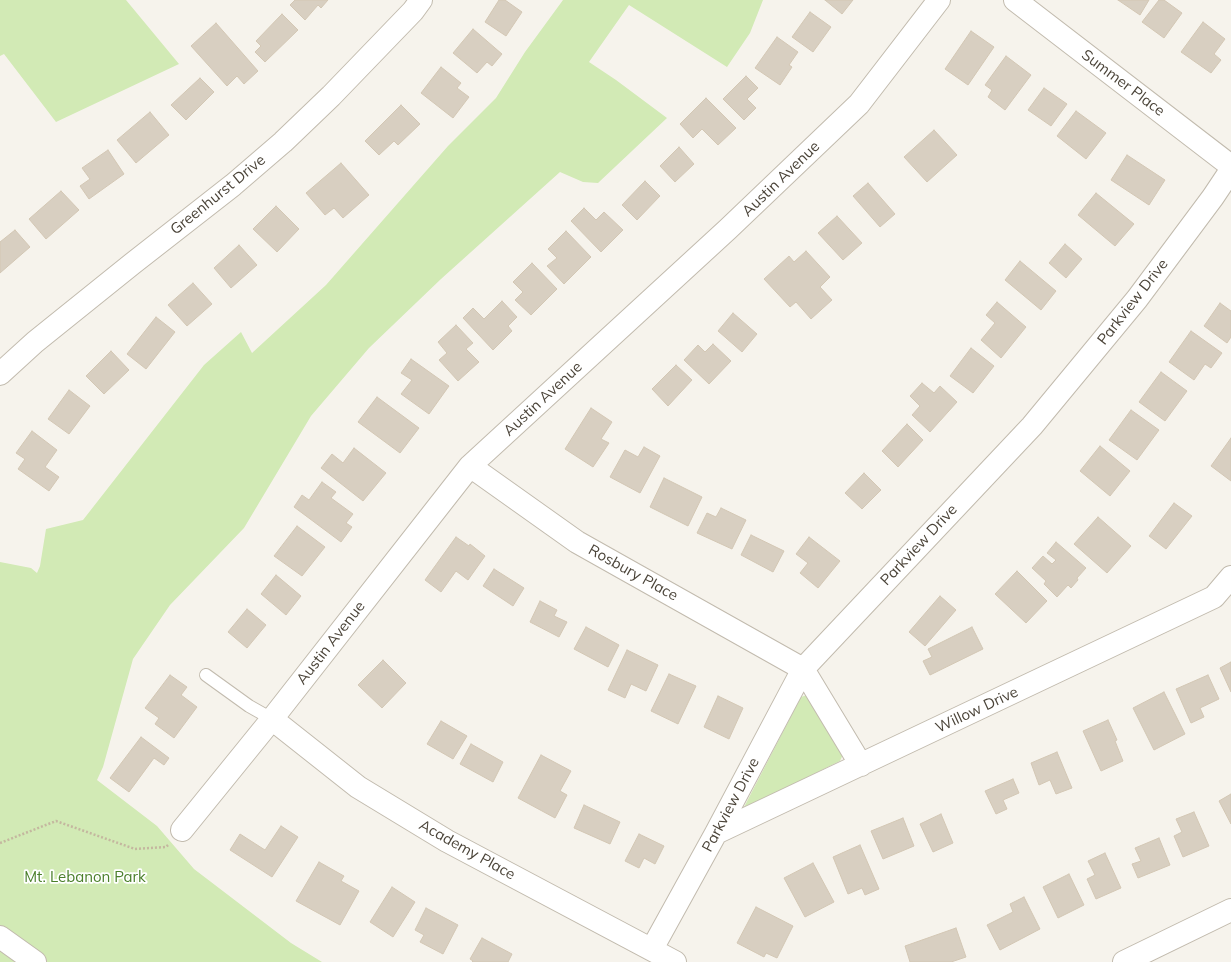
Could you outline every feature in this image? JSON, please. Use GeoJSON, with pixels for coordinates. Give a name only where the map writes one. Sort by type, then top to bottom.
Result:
{"type":"FeatureCollection","features":[{"type":"Feature","properties":{"kind":"street","name":"Greenhurst Drive"},"geometry":{"type":"LineString","coordinates":[[0,374],[35,342],[233,184],[283,142],[331,96],[413,11],[421,0]]}},
{"type":"Feature","properties":{"kind":"street","name":"Austin Avenue"},"geometry":{"type":"LineString","coordinates":[[182,830],[272,719],[470,466],[728,229],[859,104],[939,0]]}},
{"type":"Feature","properties":{"kind":"street","name":"Summer Place"},"geometry":{"type":"LineString","coordinates":[[1015,0],[1231,166]]}},
{"type":"Feature","properties":{"kind":"street","name":"Parkview Drive"},"geometry":{"type":"LineString","coordinates":[[652,949],[716,833],[803,669],[1032,426],[1137,300],[1213,197],[1231,170]]}},
{"type":"Feature","properties":{"kind":"street","name":"Rosbury Place"},"geometry":{"type":"LineString","coordinates":[[470,466],[577,542],[803,669]]}},
{"type":"Feature","properties":{"kind":"street","name":"Willow Drive"},"geometry":{"type":"LineString","coordinates":[[716,833],[1214,597],[1231,577]]}},
{"type":"Feature","properties":{"kind":"street"},"geometry":{"type":"LineString","coordinates":[[803,669],[861,764]]}},
{"type":"Feature","properties":{"kind":"street","name":"Academy Place"},"geometry":{"type":"LineString","coordinates":[[272,719],[358,787],[447,841],[675,962]]}},
{"type":"Feature","properties":{"kind":"street"},"geometry":{"type":"LineString","coordinates":[[1124,962],[1231,910]]}},
{"type":"Feature","properties":{"kind":"street"},"geometry":{"type":"LineString","coordinates":[[0,937],[35,962]]}},
{"type":"Feature","properties":{"kind":"lane"},"geometry":{"type":"LineString","coordinates":[[206,675],[248,706],[272,719]]}},
{"type":"Feature","properties":{"kind":"path"},"geometry":{"type":"LineString","coordinates":[[0,843],[56,821],[135,849],[166,847],[182,830]]}},
{"type":"Feature","properties":{"kind":"green space"},"geometry":{"type":"Polygon","coordinates":[[[0,0],[126,0],[179,64],[56,122],[4,54],[0,56],[0,0]]]}},
{"type":"Feature","properties":{"kind":"green space","name":"Mt. Lebanon Park"},"geometry":{"type":"Polygon","coordinates":[[[563,0],[763,0],[750,33],[727,67],[629,5],[589,62],[667,118],[598,183],[583,182],[560,172],[441,279],[369,348],[311,416],[244,528],[170,605],[133,659],[103,767],[97,780],[157,826],[194,869],[291,943],[322,962],[0,962],[0,562],[31,568],[37,573],[40,566],[46,529],[83,520],[204,365],[241,332],[252,353],[326,285],[448,146],[496,98],[525,52],[563,0]]]}},
{"type":"Feature","properties":{"kind":"green space"},"geometry":{"type":"Polygon","coordinates":[[[807,695],[844,752],[840,761],[743,809],[801,697],[807,695]]]}},
{"type":"Feature","properties":{"kind":"building"},"geometry":{"type":"Polygon","coordinates":[[[295,0],[328,0],[321,8],[318,5],[305,20],[290,5],[295,0]]]}},
{"type":"Feature","properties":{"kind":"building"},"geometry":{"type":"Polygon","coordinates":[[[499,0],[505,0],[522,12],[506,36],[485,22],[499,0]]]}},
{"type":"Feature","properties":{"kind":"building"},"geometry":{"type":"Polygon","coordinates":[[[825,0],[853,0],[842,14],[825,0]]]}},
{"type":"Feature","properties":{"kind":"building"},"geometry":{"type":"Polygon","coordinates":[[[1118,0],[1149,0],[1140,15],[1118,0]]]}},
{"type":"Feature","properties":{"kind":"building"},"geometry":{"type":"Polygon","coordinates":[[[1159,0],[1164,0],[1182,13],[1164,38],[1142,22],[1159,0]]]}},
{"type":"Feature","properties":{"kind":"building"},"geometry":{"type":"Polygon","coordinates":[[[810,12],[831,27],[813,52],[792,37],[810,12]]]}},
{"type":"Feature","properties":{"kind":"building"},"geometry":{"type":"Polygon","coordinates":[[[282,14],[298,30],[265,62],[255,52],[261,46],[256,41],[282,14]]]}},
{"type":"Feature","properties":{"kind":"building"},"geometry":{"type":"Polygon","coordinates":[[[1203,22],[1225,39],[1214,54],[1221,60],[1211,73],[1181,52],[1203,22]]]}},
{"type":"Feature","properties":{"kind":"building"},"geometry":{"type":"Polygon","coordinates":[[[216,23],[258,71],[244,84],[237,76],[227,86],[191,46],[216,23]]]}},
{"type":"Feature","properties":{"kind":"building"},"geometry":{"type":"Polygon","coordinates":[[[473,29],[502,54],[492,66],[487,62],[477,73],[453,53],[473,29]]]}},
{"type":"Feature","properties":{"kind":"building"},"geometry":{"type":"Polygon","coordinates":[[[971,31],[994,47],[968,85],[945,69],[971,31]]]}},
{"type":"Feature","properties":{"kind":"building"},"geometry":{"type":"Polygon","coordinates":[[[777,37],[798,52],[789,65],[792,67],[780,85],[755,68],[777,37]]]}},
{"type":"Feature","properties":{"kind":"building"},"geometry":{"type":"Polygon","coordinates":[[[1006,56],[1031,75],[1005,110],[988,97],[992,90],[985,85],[1006,56]]]}},
{"type":"Feature","properties":{"kind":"building"},"geometry":{"type":"Polygon","coordinates":[[[441,67],[461,83],[457,88],[469,97],[453,118],[421,93],[441,67]]]}},
{"type":"Feature","properties":{"kind":"building"},"geometry":{"type":"Polygon","coordinates":[[[746,76],[758,88],[747,99],[756,108],[744,120],[723,99],[746,76]]]}},
{"type":"Feature","properties":{"kind":"building"},"geometry":{"type":"Polygon","coordinates":[[[200,78],[214,92],[186,120],[171,105],[200,78]]]}},
{"type":"Feature","properties":{"kind":"building"},"geometry":{"type":"Polygon","coordinates":[[[1044,88],[1067,104],[1051,126],[1028,110],[1044,88]]]}},
{"type":"Feature","properties":{"kind":"building"},"geometry":{"type":"Polygon","coordinates":[[[706,98],[736,128],[718,145],[702,129],[693,138],[680,124],[706,98]]]}},
{"type":"Feature","properties":{"kind":"building"},"geometry":{"type":"Polygon","coordinates":[[[401,105],[420,124],[398,145],[394,141],[379,155],[365,141],[401,105]]]}},
{"type":"Feature","properties":{"kind":"building"},"geometry":{"type":"Polygon","coordinates":[[[1076,111],[1106,133],[1086,159],[1057,136],[1076,111]]]}},
{"type":"Feature","properties":{"kind":"building"},"geometry":{"type":"Polygon","coordinates":[[[150,112],[169,135],[136,163],[117,140],[150,112]]]}},
{"type":"Feature","properties":{"kind":"building"},"geometry":{"type":"Polygon","coordinates":[[[934,130],[957,155],[927,182],[904,157],[934,130]]]}},
{"type":"Feature","properties":{"kind":"building"},"geometry":{"type":"Polygon","coordinates":[[[679,147],[694,164],[675,182],[660,166],[679,147]]]}},
{"type":"Feature","properties":{"kind":"building"},"geometry":{"type":"Polygon","coordinates":[[[108,150],[124,174],[89,199],[80,186],[90,179],[82,168],[108,150]]]}},
{"type":"Feature","properties":{"kind":"building"},"geometry":{"type":"Polygon","coordinates":[[[1127,155],[1165,180],[1149,205],[1111,180],[1127,155]]]}},
{"type":"Feature","properties":{"kind":"building"},"geometry":{"type":"Polygon","coordinates":[[[341,163],[369,195],[343,218],[334,208],[325,215],[306,193],[341,163]]]}},
{"type":"Feature","properties":{"kind":"building"},"geometry":{"type":"Polygon","coordinates":[[[645,181],[660,196],[637,220],[622,205],[645,181]]]}},
{"type":"Feature","properties":{"kind":"building"},"geometry":{"type":"Polygon","coordinates":[[[868,183],[895,214],[880,227],[853,196],[868,183]]]}},
{"type":"Feature","properties":{"kind":"building"},"geometry":{"type":"Polygon","coordinates":[[[61,191],[79,210],[46,239],[29,219],[61,191]]]}},
{"type":"Feature","properties":{"kind":"building"},"geometry":{"type":"Polygon","coordinates":[[[1096,193],[1134,224],[1115,246],[1078,215],[1096,193]]]}},
{"type":"Feature","properties":{"kind":"building"},"geometry":{"type":"Polygon","coordinates":[[[276,206],[299,229],[277,252],[253,229],[276,206]]]}},
{"type":"Feature","properties":{"kind":"building"},"geometry":{"type":"Polygon","coordinates":[[[584,208],[596,220],[604,212],[623,230],[601,252],[571,221],[584,208]]]}},
{"type":"Feature","properties":{"kind":"building"},"geometry":{"type":"Polygon","coordinates":[[[837,216],[862,243],[843,260],[818,233],[837,216]]]}},
{"type":"Feature","properties":{"kind":"building"},"geometry":{"type":"Polygon","coordinates":[[[15,230],[30,247],[0,273],[0,242],[15,230]]]}},
{"type":"Feature","properties":{"kind":"building"},"geometry":{"type":"Polygon","coordinates":[[[566,231],[591,257],[564,284],[547,266],[557,258],[548,249],[566,231]]]}},
{"type":"Feature","properties":{"kind":"building"},"geometry":{"type":"Polygon","coordinates":[[[1065,244],[1082,259],[1066,278],[1049,263],[1065,244]]]}},
{"type":"Feature","properties":{"kind":"building"},"geometry":{"type":"Polygon","coordinates":[[[239,245],[257,265],[231,288],[214,268],[239,245]]]}},
{"type":"Feature","properties":{"kind":"building"},"geometry":{"type":"Polygon","coordinates":[[[806,251],[830,277],[820,287],[832,300],[811,319],[796,302],[790,307],[764,279],[789,256],[794,262],[806,251]]]}},
{"type":"Feature","properties":{"kind":"building"},"geometry":{"type":"Polygon","coordinates":[[[1020,261],[1056,291],[1041,310],[1005,280],[1020,261]]]}},
{"type":"Feature","properties":{"kind":"building"},"geometry":{"type":"Polygon","coordinates":[[[532,263],[557,289],[531,315],[515,300],[523,292],[513,282],[532,263]]]}},
{"type":"Feature","properties":{"kind":"building"},"geometry":{"type":"Polygon","coordinates":[[[193,283],[212,304],[187,326],[168,305],[193,283]]]}},
{"type":"Feature","properties":{"kind":"building"},"geometry":{"type":"Polygon","coordinates":[[[502,301],[517,317],[508,326],[512,331],[493,350],[463,318],[473,308],[484,319],[502,301]]]}},
{"type":"Feature","properties":{"kind":"building"},"geometry":{"type":"Polygon","coordinates":[[[997,302],[1026,327],[1001,358],[981,340],[995,323],[986,315],[997,302]]]}},
{"type":"Feature","properties":{"kind":"building"},"geometry":{"type":"Polygon","coordinates":[[[1220,303],[1231,311],[1231,337],[1227,343],[1204,326],[1220,303]]]}},
{"type":"Feature","properties":{"kind":"building"},"geometry":{"type":"Polygon","coordinates":[[[733,313],[757,334],[742,352],[718,331],[733,313]]]}},
{"type":"Feature","properties":{"kind":"building"},"geometry":{"type":"Polygon","coordinates":[[[156,317],[175,332],[146,369],[127,354],[156,317]]]}},
{"type":"Feature","properties":{"kind":"building"},"geometry":{"type":"Polygon","coordinates":[[[456,325],[473,343],[466,349],[479,362],[458,381],[439,360],[447,353],[438,342],[456,325]]]}},
{"type":"Feature","properties":{"kind":"building"},"geometry":{"type":"Polygon","coordinates":[[[1191,331],[1222,353],[1211,368],[1205,364],[1194,380],[1169,362],[1191,331]]]}},
{"type":"Feature","properties":{"kind":"building"},"geometry":{"type":"Polygon","coordinates":[[[713,344],[731,361],[709,384],[684,360],[698,345],[705,352],[713,344]]]}},
{"type":"Feature","properties":{"kind":"building"},"geometry":{"type":"Polygon","coordinates":[[[971,348],[994,366],[973,393],[950,376],[971,348]]]}},
{"type":"Feature","properties":{"kind":"building"},"geometry":{"type":"Polygon","coordinates":[[[111,351],[129,370],[104,394],[86,376],[111,351]]]}},
{"type":"Feature","properties":{"kind":"building"},"geometry":{"type":"Polygon","coordinates":[[[411,359],[449,386],[429,414],[401,394],[412,380],[401,373],[411,359]]]}},
{"type":"Feature","properties":{"kind":"building"},"geometry":{"type":"Polygon","coordinates":[[[676,365],[692,380],[668,406],[652,389],[676,365]]]}},
{"type":"Feature","properties":{"kind":"building"},"geometry":{"type":"Polygon","coordinates":[[[1161,372],[1187,391],[1165,421],[1139,402],[1161,372]]]}},
{"type":"Feature","properties":{"kind":"building"},"geometry":{"type":"Polygon","coordinates":[[[922,383],[934,393],[940,386],[957,402],[930,432],[912,415],[920,406],[910,396],[922,383]]]}},
{"type":"Feature","properties":{"kind":"building"},"geometry":{"type":"Polygon","coordinates":[[[69,390],[90,406],[69,434],[48,419],[69,390]]]}},
{"type":"Feature","properties":{"kind":"building"},"geometry":{"type":"Polygon","coordinates":[[[377,397],[419,428],[400,453],[358,422],[377,397]]]}},
{"type":"Feature","properties":{"kind":"building"},"geometry":{"type":"Polygon","coordinates":[[[591,408],[612,422],[601,439],[609,443],[593,467],[565,449],[591,408]]]}},
{"type":"Feature","properties":{"kind":"building"},"geometry":{"type":"Polygon","coordinates":[[[1131,410],[1159,430],[1137,460],[1109,440],[1131,410]]]}},
{"type":"Feature","properties":{"kind":"building"},"geometry":{"type":"Polygon","coordinates":[[[907,424],[923,440],[898,467],[882,451],[907,424]]]}},
{"type":"Feature","properties":{"kind":"building"},"geometry":{"type":"Polygon","coordinates":[[[32,431],[57,450],[45,467],[59,477],[49,491],[18,469],[25,459],[16,453],[32,431]]]}},
{"type":"Feature","properties":{"kind":"building"},"geometry":{"type":"Polygon","coordinates":[[[1231,438],[1231,481],[1211,466],[1231,438]]]}},
{"type":"Feature","properties":{"kind":"building"},"geometry":{"type":"Polygon","coordinates":[[[1100,446],[1130,471],[1110,496],[1080,471],[1100,446]]]}},
{"type":"Feature","properties":{"kind":"building"},"geometry":{"type":"Polygon","coordinates":[[[644,447],[660,456],[640,493],[610,477],[625,450],[638,457],[644,447]]]}},
{"type":"Feature","properties":{"kind":"building"},"geometry":{"type":"Polygon","coordinates":[[[354,448],[386,473],[363,501],[321,468],[332,454],[343,463],[354,448]]]}},
{"type":"Feature","properties":{"kind":"building"},"geometry":{"type":"Polygon","coordinates":[[[864,473],[881,490],[862,509],[845,493],[864,473]]]}},
{"type":"Feature","properties":{"kind":"building"},"geometry":{"type":"Polygon","coordinates":[[[664,478],[702,497],[688,526],[650,507],[664,478]]]}},
{"type":"Feature","properties":{"kind":"building"},"geometry":{"type":"Polygon","coordinates":[[[322,482],[336,492],[331,498],[353,514],[346,523],[352,527],[341,542],[294,507],[302,495],[309,500],[322,482]]]}},
{"type":"Feature","properties":{"kind":"building"},"geometry":{"type":"Polygon","coordinates":[[[1174,503],[1192,516],[1166,549],[1149,536],[1174,503]]]}},
{"type":"Feature","properties":{"kind":"building"},"geometry":{"type":"Polygon","coordinates":[[[721,508],[746,520],[732,549],[697,533],[707,513],[716,517],[721,508]]]}},
{"type":"Feature","properties":{"kind":"building"},"geometry":{"type":"Polygon","coordinates":[[[1098,517],[1131,546],[1107,573],[1074,544],[1098,517]]]}},
{"type":"Feature","properties":{"kind":"building"},"geometry":{"type":"Polygon","coordinates":[[[297,526],[325,547],[302,576],[274,556],[297,526]]]}},
{"type":"Feature","properties":{"kind":"building"},"geometry":{"type":"Polygon","coordinates":[[[751,535],[784,551],[773,572],[741,555],[751,535]]]}},
{"type":"Feature","properties":{"kind":"building"},"geometry":{"type":"Polygon","coordinates":[[[456,537],[469,546],[470,544],[485,556],[468,580],[456,571],[441,592],[425,580],[456,537]]]}},
{"type":"Feature","properties":{"kind":"building"},"geometry":{"type":"Polygon","coordinates":[[[809,537],[840,561],[818,588],[800,573],[808,563],[796,554],[809,537]]]}},
{"type":"Feature","properties":{"kind":"building"},"geometry":{"type":"Polygon","coordinates":[[[1056,542],[1086,568],[1071,588],[1068,585],[1057,597],[1044,584],[1046,581],[1032,568],[1043,556],[1052,564],[1056,560],[1047,553],[1056,542]]]}},
{"type":"Feature","properties":{"kind":"building"},"geometry":{"type":"Polygon","coordinates":[[[494,569],[524,588],[513,606],[483,586],[494,569]]]}},
{"type":"Feature","properties":{"kind":"building"},"geometry":{"type":"Polygon","coordinates":[[[1017,571],[1047,601],[1026,623],[995,594],[1017,571]]]}},
{"type":"Feature","properties":{"kind":"building"},"geometry":{"type":"Polygon","coordinates":[[[276,575],[301,596],[286,615],[261,594],[276,575]]]}},
{"type":"Feature","properties":{"kind":"building"},"geometry":{"type":"Polygon","coordinates":[[[940,596],[956,610],[925,646],[909,632],[940,596]]]}},
{"type":"Feature","properties":{"kind":"building"},"geometry":{"type":"Polygon","coordinates":[[[540,601],[557,610],[554,616],[567,622],[559,637],[530,622],[540,601]]]}},
{"type":"Feature","properties":{"kind":"building"},"geometry":{"type":"Polygon","coordinates":[[[247,609],[266,625],[247,648],[228,632],[247,609]]]}},
{"type":"Feature","properties":{"kind":"building"},"geometry":{"type":"Polygon","coordinates":[[[586,627],[619,645],[608,667],[574,649],[586,627]]]}},
{"type":"Feature","properties":{"kind":"building"},"geometry":{"type":"Polygon","coordinates":[[[972,627],[983,649],[930,675],[923,661],[932,657],[928,649],[972,627]]]}},
{"type":"Feature","properties":{"kind":"building"},"geometry":{"type":"Polygon","coordinates":[[[627,650],[658,665],[646,691],[631,684],[625,698],[608,690],[627,650]]]}},
{"type":"Feature","properties":{"kind":"building"},"geometry":{"type":"Polygon","coordinates":[[[383,660],[406,683],[382,708],[358,685],[383,660]]]}},
{"type":"Feature","properties":{"kind":"building"},"geometry":{"type":"Polygon","coordinates":[[[1231,662],[1231,692],[1220,668],[1231,662]]]}},
{"type":"Feature","properties":{"kind":"building"},"geometry":{"type":"Polygon","coordinates":[[[669,674],[696,686],[678,724],[651,711],[669,674]]]}},
{"type":"Feature","properties":{"kind":"building"},"geometry":{"type":"Polygon","coordinates":[[[170,675],[187,687],[181,695],[197,707],[174,738],[155,724],[159,718],[145,708],[170,675]]]}},
{"type":"Feature","properties":{"kind":"building"},"geometry":{"type":"Polygon","coordinates":[[[1208,675],[1219,699],[1200,708],[1204,717],[1191,723],[1176,689],[1208,675]]]}},
{"type":"Feature","properties":{"kind":"building"},"geometry":{"type":"Polygon","coordinates":[[[1164,692],[1185,734],[1154,750],[1133,708],[1164,692]]]}},
{"type":"Feature","properties":{"kind":"building"},"geometry":{"type":"Polygon","coordinates":[[[718,696],[743,708],[729,739],[704,727],[718,696]]]}},
{"type":"Feature","properties":{"kind":"building"},"geometry":{"type":"Polygon","coordinates":[[[1108,720],[1117,740],[1115,741],[1123,761],[1101,771],[1083,731],[1108,720]]]}},
{"type":"Feature","properties":{"kind":"building"},"geometry":{"type":"Polygon","coordinates":[[[441,721],[467,736],[453,759],[427,744],[441,721]]]}},
{"type":"Feature","properties":{"kind":"building"},"geometry":{"type":"Polygon","coordinates":[[[141,737],[169,758],[164,765],[154,758],[129,792],[110,778],[141,737]]]}},
{"type":"Feature","properties":{"kind":"building"},"geometry":{"type":"Polygon","coordinates":[[[471,744],[503,762],[493,782],[460,764],[471,744]]]}},
{"type":"Feature","properties":{"kind":"building"},"geometry":{"type":"Polygon","coordinates":[[[1057,752],[1072,788],[1056,794],[1050,780],[1039,785],[1031,763],[1057,752]]]}},
{"type":"Feature","properties":{"kind":"building"},"geometry":{"type":"Polygon","coordinates":[[[541,755],[571,771],[560,791],[567,795],[555,818],[518,798],[541,755]]]}},
{"type":"Feature","properties":{"kind":"building"},"geometry":{"type":"Polygon","coordinates":[[[1013,779],[1019,793],[1003,800],[1007,809],[996,814],[985,791],[1013,779]]]}},
{"type":"Feature","properties":{"kind":"building"},"geometry":{"type":"Polygon","coordinates":[[[1231,794],[1231,824],[1219,801],[1231,794]]]}},
{"type":"Feature","properties":{"kind":"building"},"geometry":{"type":"Polygon","coordinates":[[[584,805],[620,822],[610,844],[574,828],[584,805]]]}},
{"type":"Feature","properties":{"kind":"building"},"geometry":{"type":"Polygon","coordinates":[[[1194,812],[1209,846],[1183,857],[1174,836],[1182,832],[1176,819],[1194,812]]]}},
{"type":"Feature","properties":{"kind":"building"},"geometry":{"type":"Polygon","coordinates":[[[941,814],[953,843],[933,852],[920,824],[941,814]]]}},
{"type":"Feature","properties":{"kind":"building"},"geometry":{"type":"Polygon","coordinates":[[[903,818],[914,846],[883,859],[871,831],[903,818]]]}},
{"type":"Feature","properties":{"kind":"building"},"geometry":{"type":"Polygon","coordinates":[[[281,826],[298,837],[272,877],[230,850],[240,834],[265,850],[281,826]]]}},
{"type":"Feature","properties":{"kind":"building"},"geometry":{"type":"Polygon","coordinates":[[[639,834],[664,846],[655,864],[644,858],[639,868],[625,861],[639,834]]]}},
{"type":"Feature","properties":{"kind":"building"},"geometry":{"type":"Polygon","coordinates":[[[1159,838],[1170,865],[1138,878],[1132,864],[1141,861],[1135,848],[1159,838]]]}},
{"type":"Feature","properties":{"kind":"building"},"geometry":{"type":"Polygon","coordinates":[[[860,845],[879,889],[865,895],[862,888],[848,894],[833,857],[860,845]]]}},
{"type":"Feature","properties":{"kind":"building"},"geometry":{"type":"Polygon","coordinates":[[[1105,853],[1121,888],[1096,899],[1087,879],[1095,875],[1088,861],[1105,853]]]}},
{"type":"Feature","properties":{"kind":"building"},"geometry":{"type":"Polygon","coordinates":[[[319,862],[344,876],[341,881],[359,891],[340,925],[296,901],[319,862]]]}},
{"type":"Feature","properties":{"kind":"building"},"geometry":{"type":"Polygon","coordinates":[[[813,863],[834,902],[805,917],[784,878],[813,863]]]}},
{"type":"Feature","properties":{"kind":"building"},"geometry":{"type":"Polygon","coordinates":[[[1069,874],[1084,905],[1058,918],[1043,887],[1069,874]]]}},
{"type":"Feature","properties":{"kind":"building"},"geometry":{"type":"Polygon","coordinates":[[[392,887],[415,902],[393,937],[370,922],[392,887]]]}},
{"type":"Feature","properties":{"kind":"building"},"geometry":{"type":"Polygon","coordinates":[[[1024,897],[1040,929],[1000,950],[987,925],[1013,912],[1010,904],[1024,897]]]}},
{"type":"Feature","properties":{"kind":"building"},"geometry":{"type":"Polygon","coordinates":[[[756,907],[793,926],[777,958],[766,953],[764,957],[737,943],[756,907]]]}},
{"type":"Feature","properties":{"kind":"building"},"geometry":{"type":"Polygon","coordinates":[[[426,908],[458,925],[443,954],[420,942],[424,935],[415,930],[426,908]]]}},
{"type":"Feature","properties":{"kind":"building"},"geometry":{"type":"Polygon","coordinates":[[[956,928],[966,957],[951,962],[910,962],[905,946],[956,928]]]}},
{"type":"Feature","properties":{"kind":"building"},"geometry":{"type":"Polygon","coordinates":[[[482,938],[512,954],[508,962],[472,962],[473,961],[470,959],[482,938]]]}}]}
